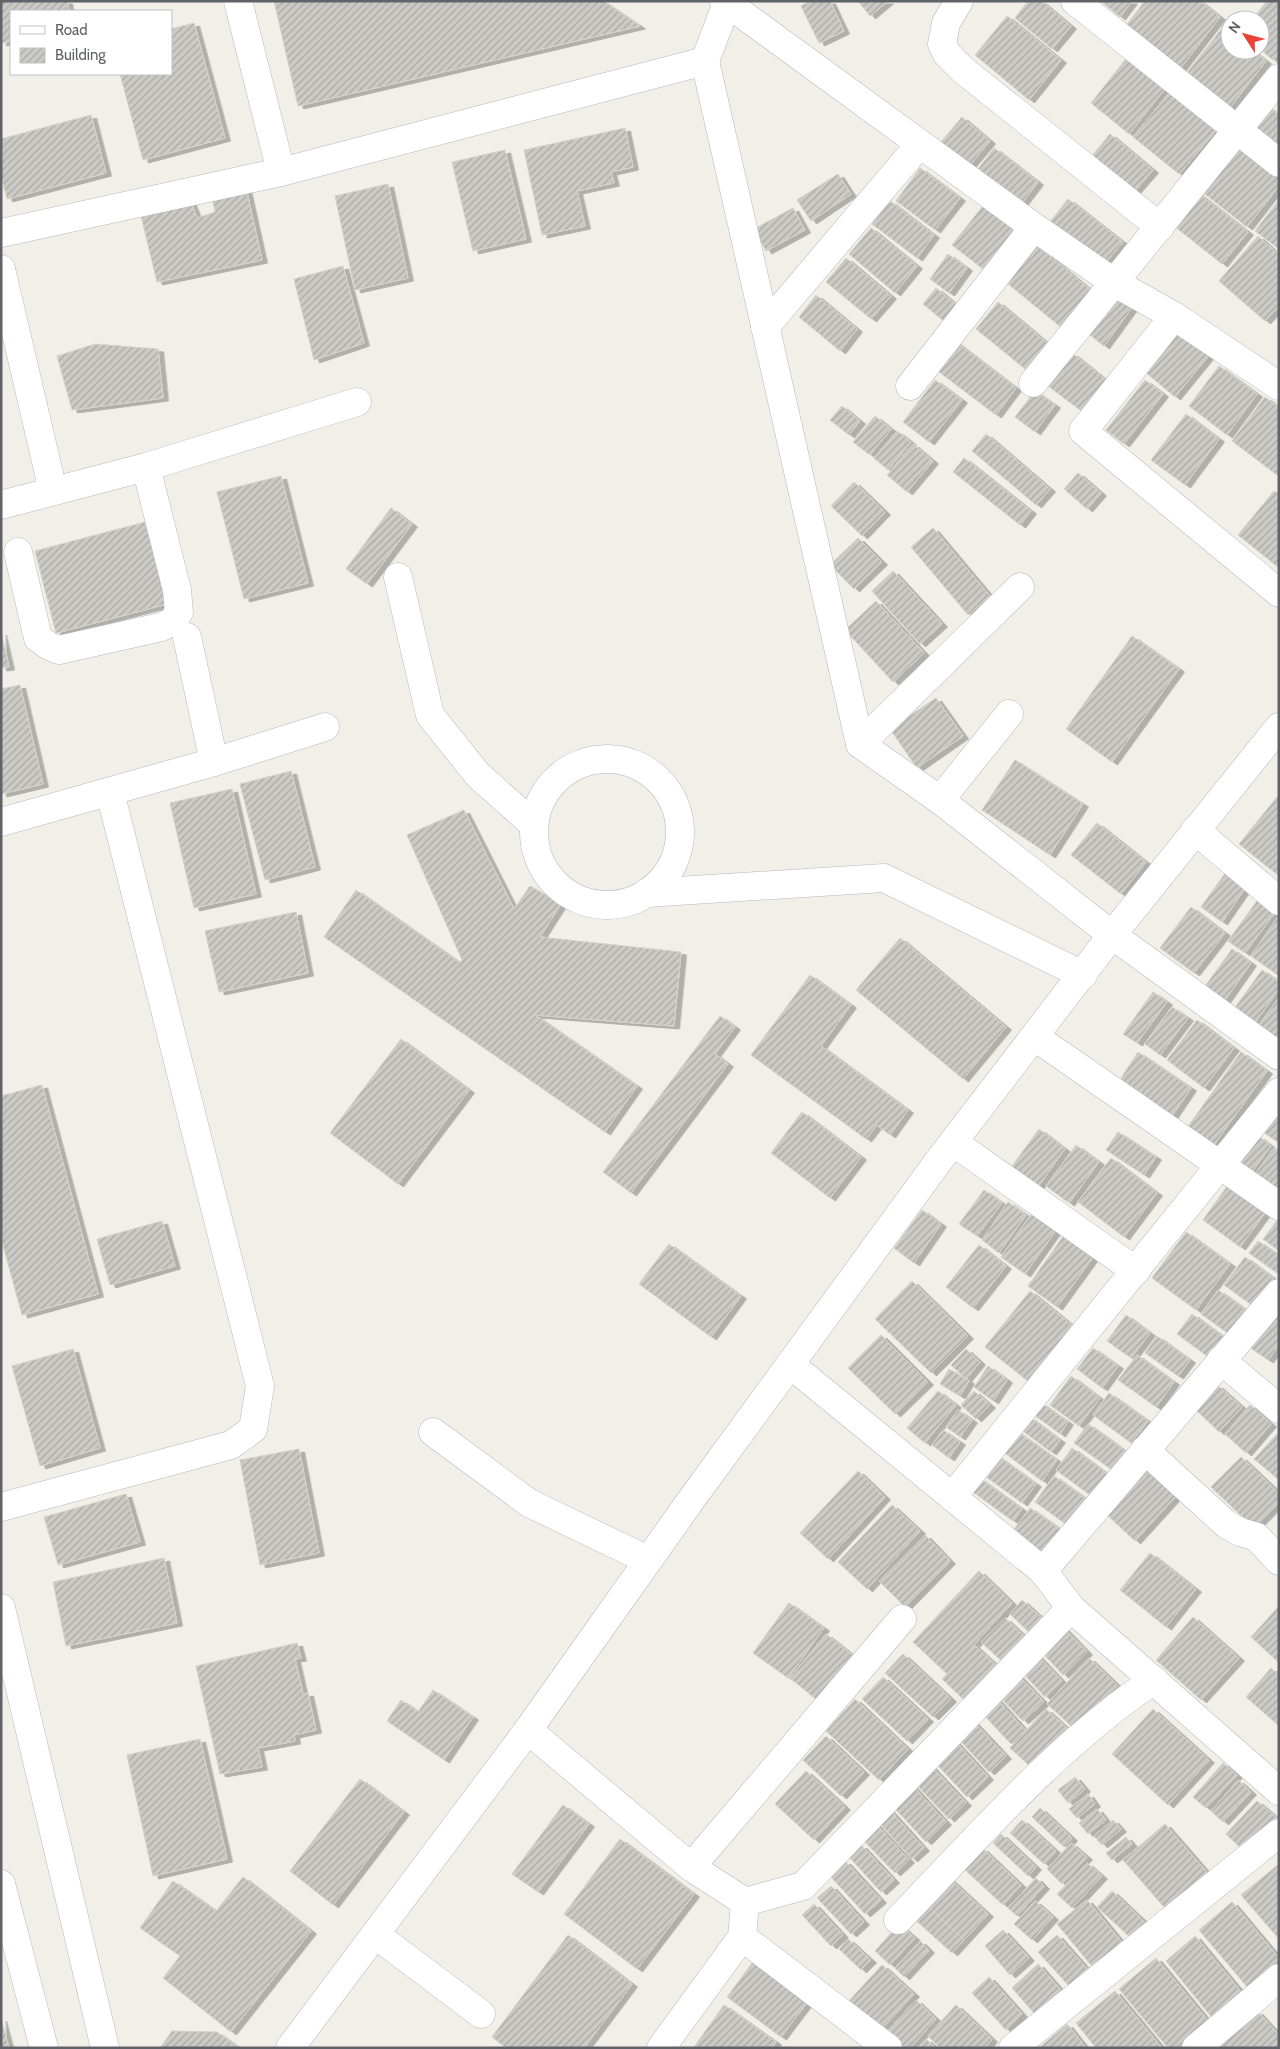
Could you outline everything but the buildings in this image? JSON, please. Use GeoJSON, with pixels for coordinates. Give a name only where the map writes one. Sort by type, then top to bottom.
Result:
{"type":"FeatureCollection","features":[{"type":"Feature","properties":{"kind":"street"},"geometry":{"type":"LineString","coordinates":[[238,1],[281,172]]}},
{"type":"Feature","properties":{"kind":"street"},"geometry":{"type":"LineString","coordinates":[[960,1],[946,23],[942,44],[947,54],[963,70],[1160,227]]}},
{"type":"Feature","properties":{"kind":"street"},"geometry":{"type":"LineString","coordinates":[[1075,1],[1279,162]]}},
{"type":"Feature","properties":{"kind":"street"},"geometry":{"type":"LineString","coordinates":[[1279,386],[1174,316],[1115,282],[1034,226],[727,2],[704,61],[860,744],[940,800],[1112,935],[1279,1056]]}},
{"type":"Feature","properties":{"kind":"street"},"geometry":{"type":"LineString","coordinates":[[1,232],[281,172],[704,61]]}},
{"type":"Feature","properties":{"kind":"street"},"geometry":{"type":"LineString","coordinates":[[1033,383],[1279,78]]}},
{"type":"Feature","properties":{"kind":"street"},"geometry":{"type":"LineString","coordinates":[[765,327],[920,144]]}},
{"type":"Feature","properties":{"kind":"street"},"geometry":{"type":"LineString","coordinates":[[910,386],[1034,226]]}},
{"type":"Feature","properties":{"kind":"street"},"geometry":{"type":"LineString","coordinates":[[1,269],[53,491]]}},
{"type":"Feature","properties":{"kind":"street"},"geometry":{"type":"LineString","coordinates":[[1174,316],[1083,432],[1279,593]]}},
{"type":"Feature","properties":{"kind":"street"},"geometry":{"type":"LineString","coordinates":[[1,505],[146,467],[357,402]]}},
{"type":"Feature","properties":{"kind":"street"},"geometry":{"type":"LineString","coordinates":[[18,552],[38,638],[49,646],[59,650],[161,627],[172,622],[179,612],[177,590],[146,467]]}},
{"type":"Feature","properties":{"kind":"street"},"geometry":{"type":"LineString","coordinates":[[398,577],[430,715],[478,775],[534,825]]}},
{"type":"Feature","properties":{"kind":"street"},"geometry":{"type":"LineString","coordinates":[[860,744],[1020,588]]}},
{"type":"Feature","properties":{"kind":"street"},"geometry":{"type":"LineString","coordinates":[[186,637],[214,762]]}},
{"type":"Feature","properties":{"kind":"street"},"geometry":{"type":"LineString","coordinates":[[940,800],[1009,714]]}},
{"type":"Feature","properties":{"kind":"street"},"geometry":{"type":"LineString","coordinates":[[1,822],[214,762],[325,728]]}},
{"type":"Feature","properties":{"kind":"street"},"geometry":{"type":"LineString","coordinates":[[290,2048],[528,1730],[648,1560],[953,1142],[1112,935],[1279,728]]}},
{"type":"Feature","properties":{"kind":"street"},"geometry":{"type":"LineString","coordinates":[[600,759],[625,760],[647,770],[665,787],[677,810],[680,834],[676,857],[664,877],[646,893],[626,903],[602,905],[579,900],[559,888],[544,870],[535,848],[534,825],[540,801],[555,780],[575,766],[600,759]]}},
{"type":"Feature","properties":{"kind":"street"},"geometry":{"type":"LineString","coordinates":[[1,1507],[231,1445],[253,1429],[260,1386],[110,792]]}},
{"type":"Feature","properties":{"kind":"street"},"geometry":{"type":"LineString","coordinates":[[1195,830],[1279,902]]}},
{"type":"Feature","properties":{"kind":"street"},"geometry":{"type":"LineString","coordinates":[[646,893],[884,878],[1082,976]]}},
{"type":"Feature","properties":{"kind":"street"},"geometry":{"type":"LineString","coordinates":[[1035,1036],[1279,1206]]}},
{"type":"Feature","properties":{"kind":"street"},"geometry":{"type":"LineString","coordinates":[[952,1497],[1279,1092]]}},
{"type":"Feature","properties":{"kind":"street"},"geometry":{"type":"LineString","coordinates":[[953,1142],[1136,1271]]}},
{"type":"Feature","properties":{"kind":"street"},"geometry":{"type":"LineString","coordinates":[[1043,1571],[1279,1293]]}},
{"type":"Feature","properties":{"kind":"street"},"geometry":{"type":"LineString","coordinates":[[1221,1360],[1279,1409]]}},
{"type":"Feature","properties":{"kind":"street"},"geometry":{"type":"LineString","coordinates":[[791,1365],[1043,1571],[1071,1608],[1279,1791]]}},
{"type":"Feature","properties":{"kind":"street"},"geometry":{"type":"LineString","coordinates":[[433,1432],[529,1504],[648,1560]]}},
{"type":"Feature","properties":{"kind":"street"},"geometry":{"type":"LineString","coordinates":[[1145,1450],[1226,1524],[1240,1532],[1257,1537],[1279,1561]]}},
{"type":"Feature","properties":{"kind":"street"},"geometry":{"type":"LineString","coordinates":[[1,1608],[105,2048]]}},
{"type":"Feature","properties":{"kind":"street"},"geometry":{"type":"LineString","coordinates":[[528,1730],[690,1866],[745,1902],[802,1886],[1071,1608]]}},
{"type":"Feature","properties":{"kind":"street"},"geometry":{"type":"LineString","coordinates":[[690,1866],[902,1618]]}},
{"type":"Feature","properties":{"kind":"street"},"geometry":{"type":"LineString","coordinates":[[898,1920],[1037,1777],[1118,1704],[1154,1680]]}},
{"type":"Feature","properties":{"kind":"street"},"geometry":{"type":"LineString","coordinates":[[1013,2048],[1279,1833]]}},
{"type":"Feature","properties":{"kind":"street"},"geometry":{"type":"LineString","coordinates":[[1,1884],[44,2048]]}},
{"type":"Feature","properties":{"kind":"street"},"geometry":{"type":"LineString","coordinates":[[674,2043],[742,1937],[745,1902]]}},
{"type":"Feature","properties":{"kind":"street"},"geometry":{"type":"LineString","coordinates":[[376,1935],[481,2014]]}},
{"type":"Feature","properties":{"kind":"street"},"geometry":{"type":"LineString","coordinates":[[742,1937],[888,2048]]}},
{"type":"Feature","properties":{"kind":"street"},"geometry":{"type":"LineString","coordinates":[[1196,2048],[1279,1978]]}}]}
